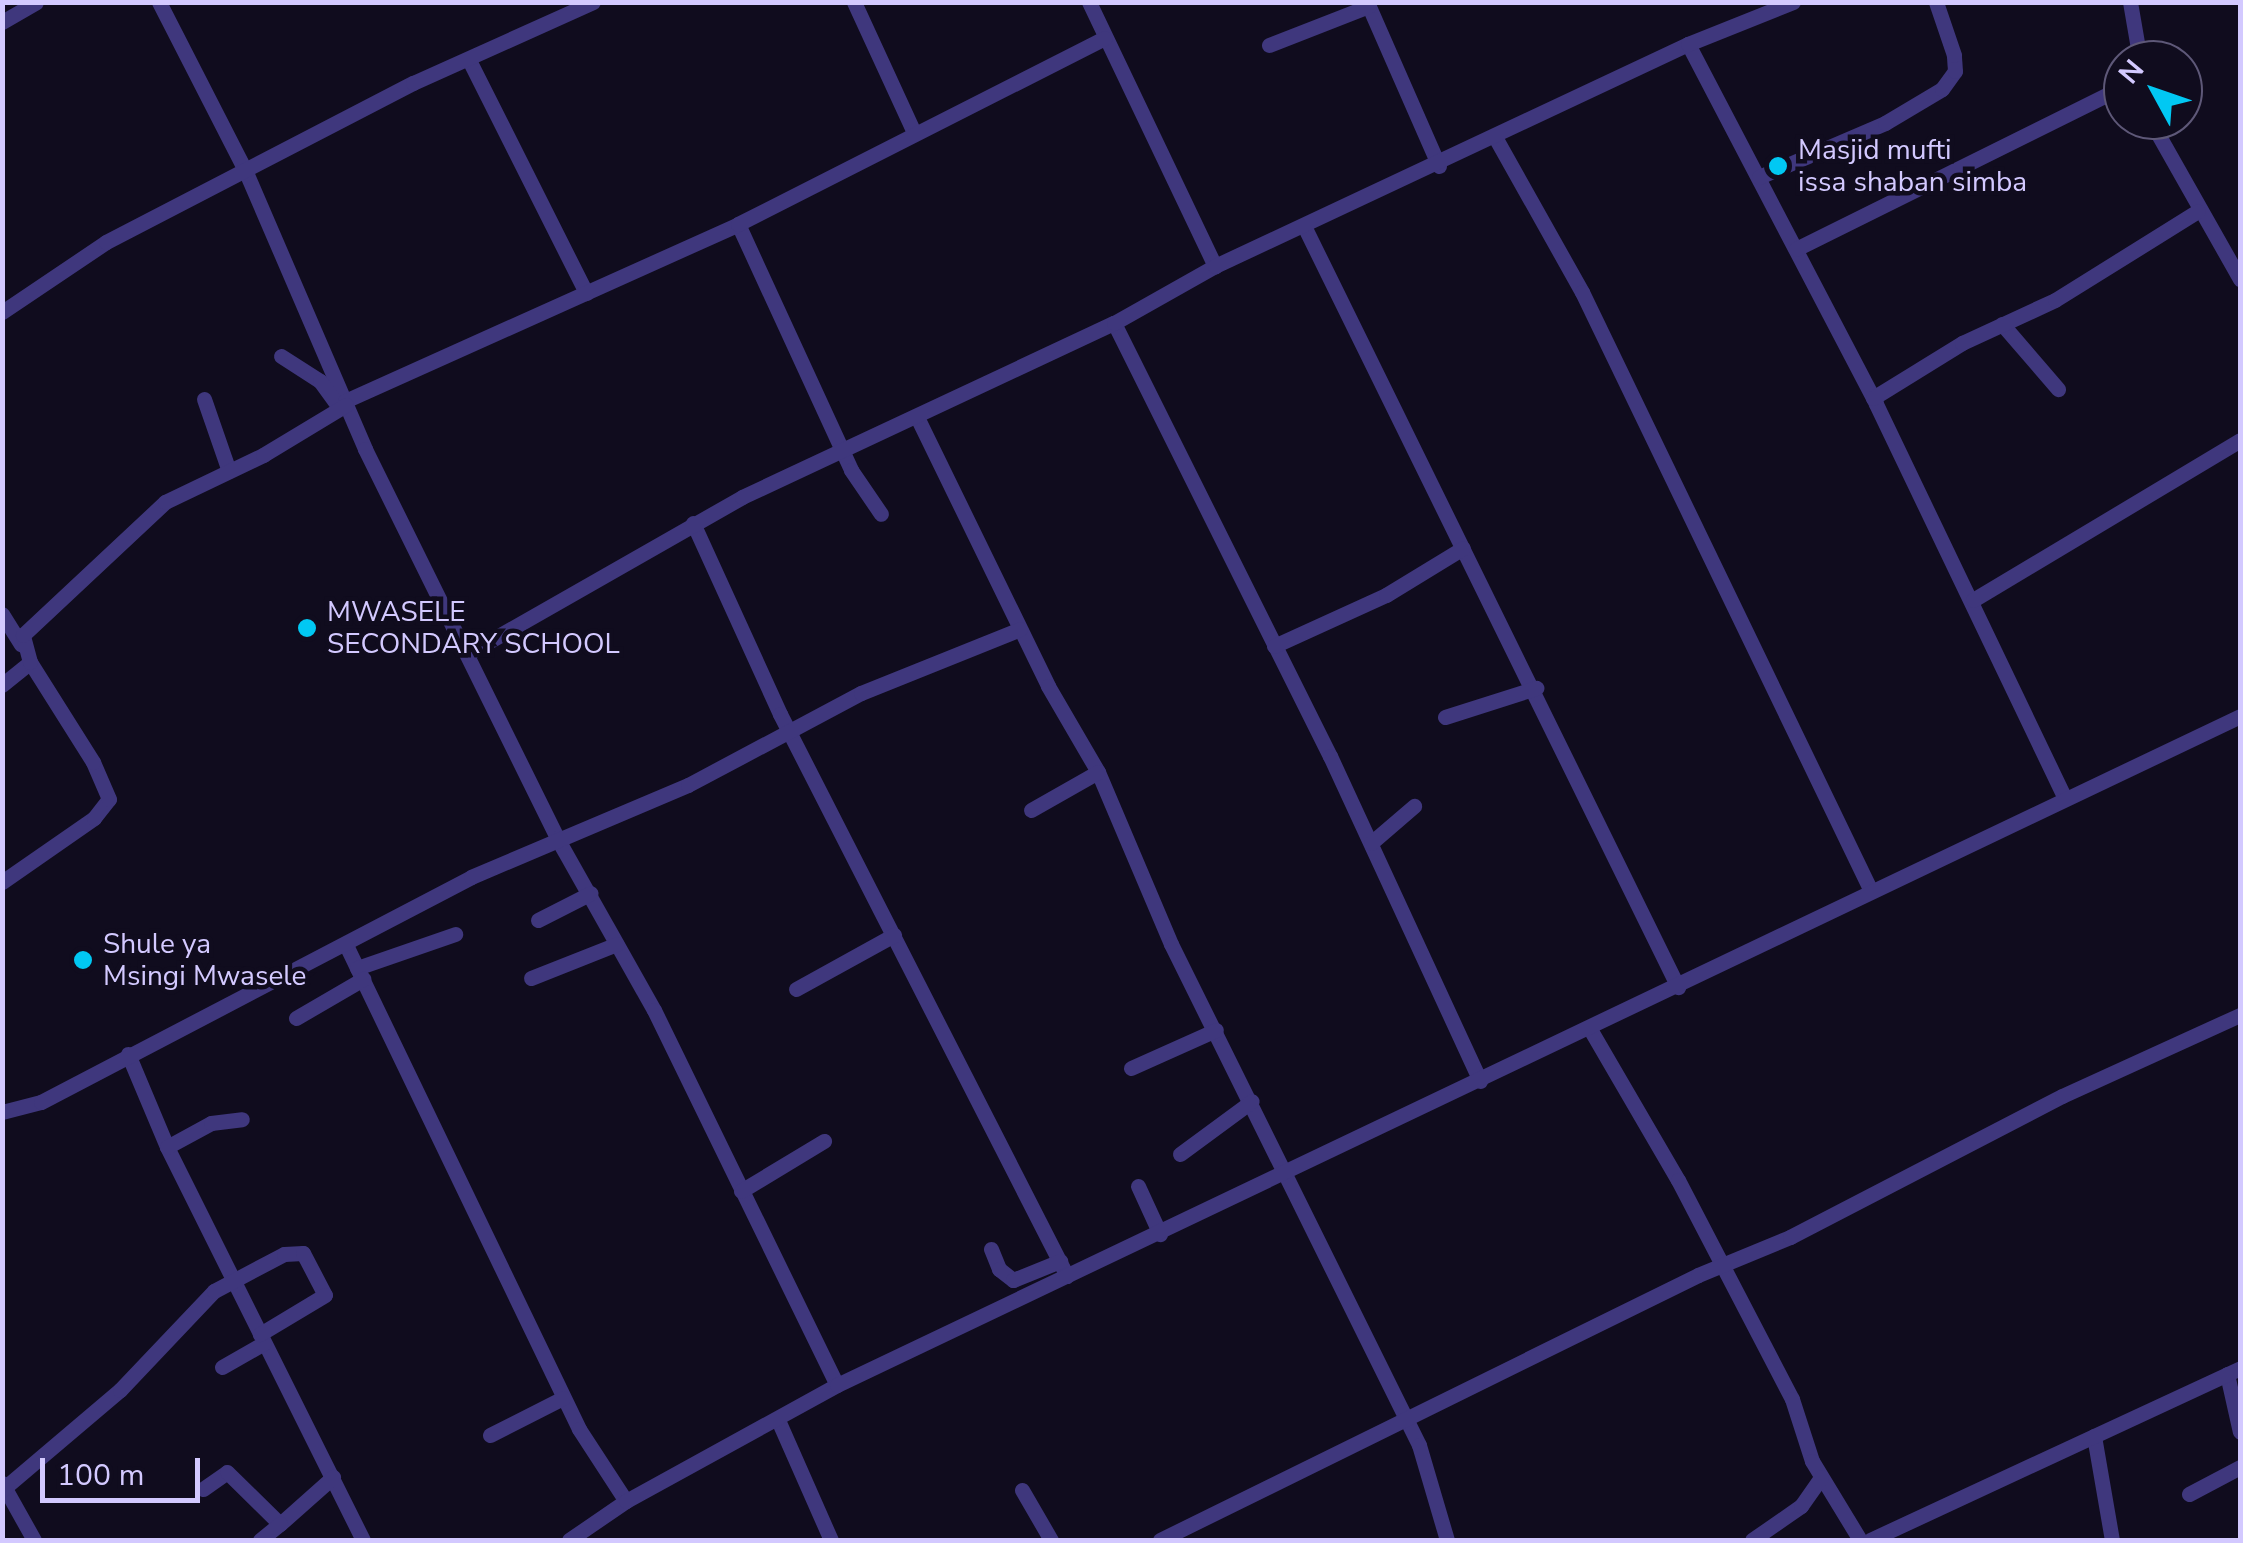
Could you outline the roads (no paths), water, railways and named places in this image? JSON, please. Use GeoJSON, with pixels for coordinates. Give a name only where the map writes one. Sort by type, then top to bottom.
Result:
{"type":"FeatureCollection","features":[{"type":"Feature","properties":{"kind":"street"},"geometry":{"type":"LineString","coordinates":[[2,22],[36,2]]}},
{"type":"Feature","properties":{"kind":"street"},"geometry":{"type":"LineString","coordinates":[[159,2],[245,170],[344,405],[557,838],[591,893],[837,1385]]}},
{"type":"Feature","properties":{"kind":"street"},"geometry":{"type":"LineString","coordinates":[[2,312],[71,261],[245,170],[593,2]]}},
{"type":"Feature","properties":{"kind":"street"},"geometry":{"type":"LineString","coordinates":[[854,2],[913,130]]}},
{"type":"Feature","properties":{"kind":"street"},"geometry":{"type":"LineString","coordinates":[[1089,2],[1215,266]]}},
{"type":"Feature","properties":{"kind":"street"},"geometry":{"type":"LineString","coordinates":[[467,654],[694,523],[1114,323],[1215,266],[1439,166],[1688,44],[1793,2]]}},
{"type":"Feature","properties":{"kind":"street"},"geometry":{"type":"LineString","coordinates":[[1759,177],[1885,123],[1942,90],[1955,72],[1954,54],[1936,2]]}},
{"type":"Feature","properties":{"kind":"street"},"geometry":{"type":"LineString","coordinates":[[2130,2],[2137,40]]}},
{"type":"Feature","properties":{"kind":"street"},"geometry":{"type":"LineString","coordinates":[[1270,45],[1368,4],[1439,166]]}},
{"type":"Feature","properties":{"kind":"street"},"geometry":{"type":"LineString","coordinates":[[21,644],[153,512],[344,405],[738,224],[913,130],[1104,38]]}},
{"type":"Feature","properties":{"kind":"street"},"geometry":{"type":"LineString","coordinates":[[1688,44],[1974,600],[2064,798]]}},
{"type":"Feature","properties":{"kind":"street"},"geometry":{"type":"LineString","coordinates":[[469,60],[586,293]]}},
{"type":"Feature","properties":{"kind":"street"},"geometry":{"type":"LineString","coordinates":[[1796,249],[2103,96]]}},
{"type":"Feature","properties":{"kind":"street"},"geometry":{"type":"LineString","coordinates":[[1495,137],[1565,256],[1870,891]]}},
{"type":"Feature","properties":{"kind":"street"},"geometry":{"type":"LineString","coordinates":[[2161,140],[2240,279]]}},
{"type":"Feature","properties":{"kind":"street"},"geometry":{"type":"LineString","coordinates":[[1873,398],[2198,211]]}},
{"type":"Feature","properties":{"kind":"street"},"geometry":{"type":"LineString","coordinates":[[738,224],[843,449],[881,514]]}},
{"type":"Feature","properties":{"kind":"street"},"geometry":{"type":"LineString","coordinates":[[1305,228],[1536,688],[1678,987]]}},
{"type":"Feature","properties":{"kind":"street"},"geometry":{"type":"LineString","coordinates":[[1114,323],[1372,844],[1480,1081]]}},
{"type":"Feature","properties":{"kind":"street"},"geometry":{"type":"LineString","coordinates":[[2002,324],[2058,389]]}},
{"type":"Feature","properties":{"kind":"street"},"geometry":{"type":"LineString","coordinates":[[281,356],[320,381],[344,405]]}},
{"type":"Feature","properties":{"kind":"street"},"geometry":{"type":"LineString","coordinates":[[204,399],[230,471]]}},
{"type":"Feature","properties":{"kind":"street"},"geometry":{"type":"LineString","coordinates":[[917,417],[1020,629],[1098,772],[1128,850],[1405,1420],[1438,1495],[1447,1540]]}},
{"type":"Feature","properties":{"kind":"street"},"geometry":{"type":"LineString","coordinates":[[1974,600],[2240,440]]}},
{"type":"Feature","properties":{"kind":"street"},"geometry":{"type":"LineString","coordinates":[[694,523],[789,731],[1063,1268]]}},
{"type":"Feature","properties":{"kind":"street"},"geometry":{"type":"LineString","coordinates":[[1274,646],[1386,595],[1464,548]]}},
{"type":"Feature","properties":{"kind":"street"},"geometry":{"type":"LineString","coordinates":[[2,614],[93,762],[109,800],[94,818],[2,882]]}},
{"type":"Feature","properties":{"kind":"street"},"geometry":{"type":"LineString","coordinates":[[2,1112],[21,1112],[557,838],[688,785],[861,693],[1020,629]]}},
{"type":"Feature","properties":{"kind":"street"},"geometry":{"type":"LineString","coordinates":[[2,685],[30,662]]}},
{"type":"Feature","properties":{"kind":"street"},"geometry":{"type":"LineString","coordinates":[[1446,717],[1536,688]]}},
{"type":"Feature","properties":{"kind":"street"},"geometry":{"type":"LineString","coordinates":[[991,1249],[1011,1280],[1063,1268],[1160,1234],[2240,716]]}},
{"type":"Feature","properties":{"kind":"street"},"geometry":{"type":"LineString","coordinates":[[1031,810],[1098,772]]}},
{"type":"Feature","properties":{"kind":"street"},"geometry":{"type":"LineString","coordinates":[[1372,844],[1414,806]]}},
{"type":"Feature","properties":{"kind":"street"},"geometry":{"type":"LineString","coordinates":[[538,920],[591,893]]}},
{"type":"Feature","properties":{"kind":"street"},"geometry":{"type":"LineString","coordinates":[[296,1018],[360,974],[455,934]]}},
{"type":"Feature","properties":{"kind":"street"},"geometry":{"type":"LineString","coordinates":[[796,989],[894,935]]}},
{"type":"Feature","properties":{"kind":"street"},"geometry":{"type":"LineString","coordinates":[[531,978],[617,944]]}},
{"type":"Feature","properties":{"kind":"street"},"geometry":{"type":"LineString","coordinates":[[346,945],[563,1398],[626,1501]]}},
{"type":"Feature","properties":{"kind":"street"},"geometry":{"type":"LineString","coordinates":[[1160,1540],[1722,1264],[1790,1236],[2062,1096],[2240,1015]]}},
{"type":"Feature","properties":{"kind":"street"},"geometry":{"type":"LineString","coordinates":[[1590,1029],[1722,1264],[1792,1398],[1821,1477],[1860,1540]]}},
{"type":"Feature","properties":{"kind":"street"},"geometry":{"type":"LineString","coordinates":[[1130,1068],[1216,1030]]}},
{"type":"Feature","properties":{"kind":"street"},"geometry":{"type":"LineString","coordinates":[[128,1054],[167,1147],[363,1540]]}},
{"type":"Feature","properties":{"kind":"street"},"geometry":{"type":"LineString","coordinates":[[1180,1154],[1252,1101]]}},
{"type":"Feature","properties":{"kind":"street"},"geometry":{"type":"LineString","coordinates":[[167,1147],[211,1123],[242,1119]]}},
{"type":"Feature","properties":{"kind":"street"},"geometry":{"type":"LineString","coordinates":[[741,1191],[824,1141]]}},
{"type":"Feature","properties":{"kind":"street"},"geometry":{"type":"LineString","coordinates":[[1138,1186],[1160,1234]]}},
{"type":"Feature","properties":{"kind":"street"},"geometry":{"type":"LineString","coordinates":[[34,1540],[3,1487],[102,1406],[172,1330],[233,1279],[296,1251],[310,1258],[320,1278],[323,1297],[222,1366]]}},
{"type":"Feature","properties":{"kind":"street"},"geometry":{"type":"LineString","coordinates":[[569,1540],[626,1501],[837,1385],[1063,1268]]}},
{"type":"Feature","properties":{"kind":"street"},"geometry":{"type":"LineString","coordinates":[[1870,1540],[2234,1371],[2240,1432]]}},
{"type":"Feature","properties":{"kind":"street"},"geometry":{"type":"LineString","coordinates":[[490,1434],[563,1398]]}},
{"type":"Feature","properties":{"kind":"street"},"geometry":{"type":"LineString","coordinates":[[778,1420],[831,1540]]}},
{"type":"Feature","properties":{"kind":"street"},"geometry":{"type":"LineString","coordinates":[[2094,1436],[2112,1540]]}},
{"type":"Feature","properties":{"kind":"street"},"geometry":{"type":"LineString","coordinates":[[2189,1494],[2240,1467]]}},
{"type":"Feature","properties":{"kind":"street"},"geometry":{"type":"LineString","coordinates":[[203,1489],[226,1472],[280,1524]]}},
{"type":"Feature","properties":{"kind":"street"},"geometry":{"type":"LineString","coordinates":[[1752,1540],[1801,1506],[1821,1477]]}},
{"type":"Feature","properties":{"kind":"street"},"geometry":{"type":"LineString","coordinates":[[260,1540],[334,1478]]}},
{"type":"Feature","properties":{"kind":"street"},"geometry":{"type":"LineString","coordinates":[[1022,1490],[1050,1540]]}},
{"type":"Feature","properties":{"kind":"place","name":"Masjid mufti issa shaban simba"},"geometry":{"type":"Point","coordinates":[1778,166]}},
{"type":"Feature","properties":{"kind":"place","name":"MWASELE SECONDARY SCHOOL"},"geometry":{"type":"Point","coordinates":[307,628]}},
{"type":"Feature","properties":{"kind":"place","name":"Shule ya Msingi Mwasele"},"geometry":{"type":"Point","coordinates":[83,960]}}]}
